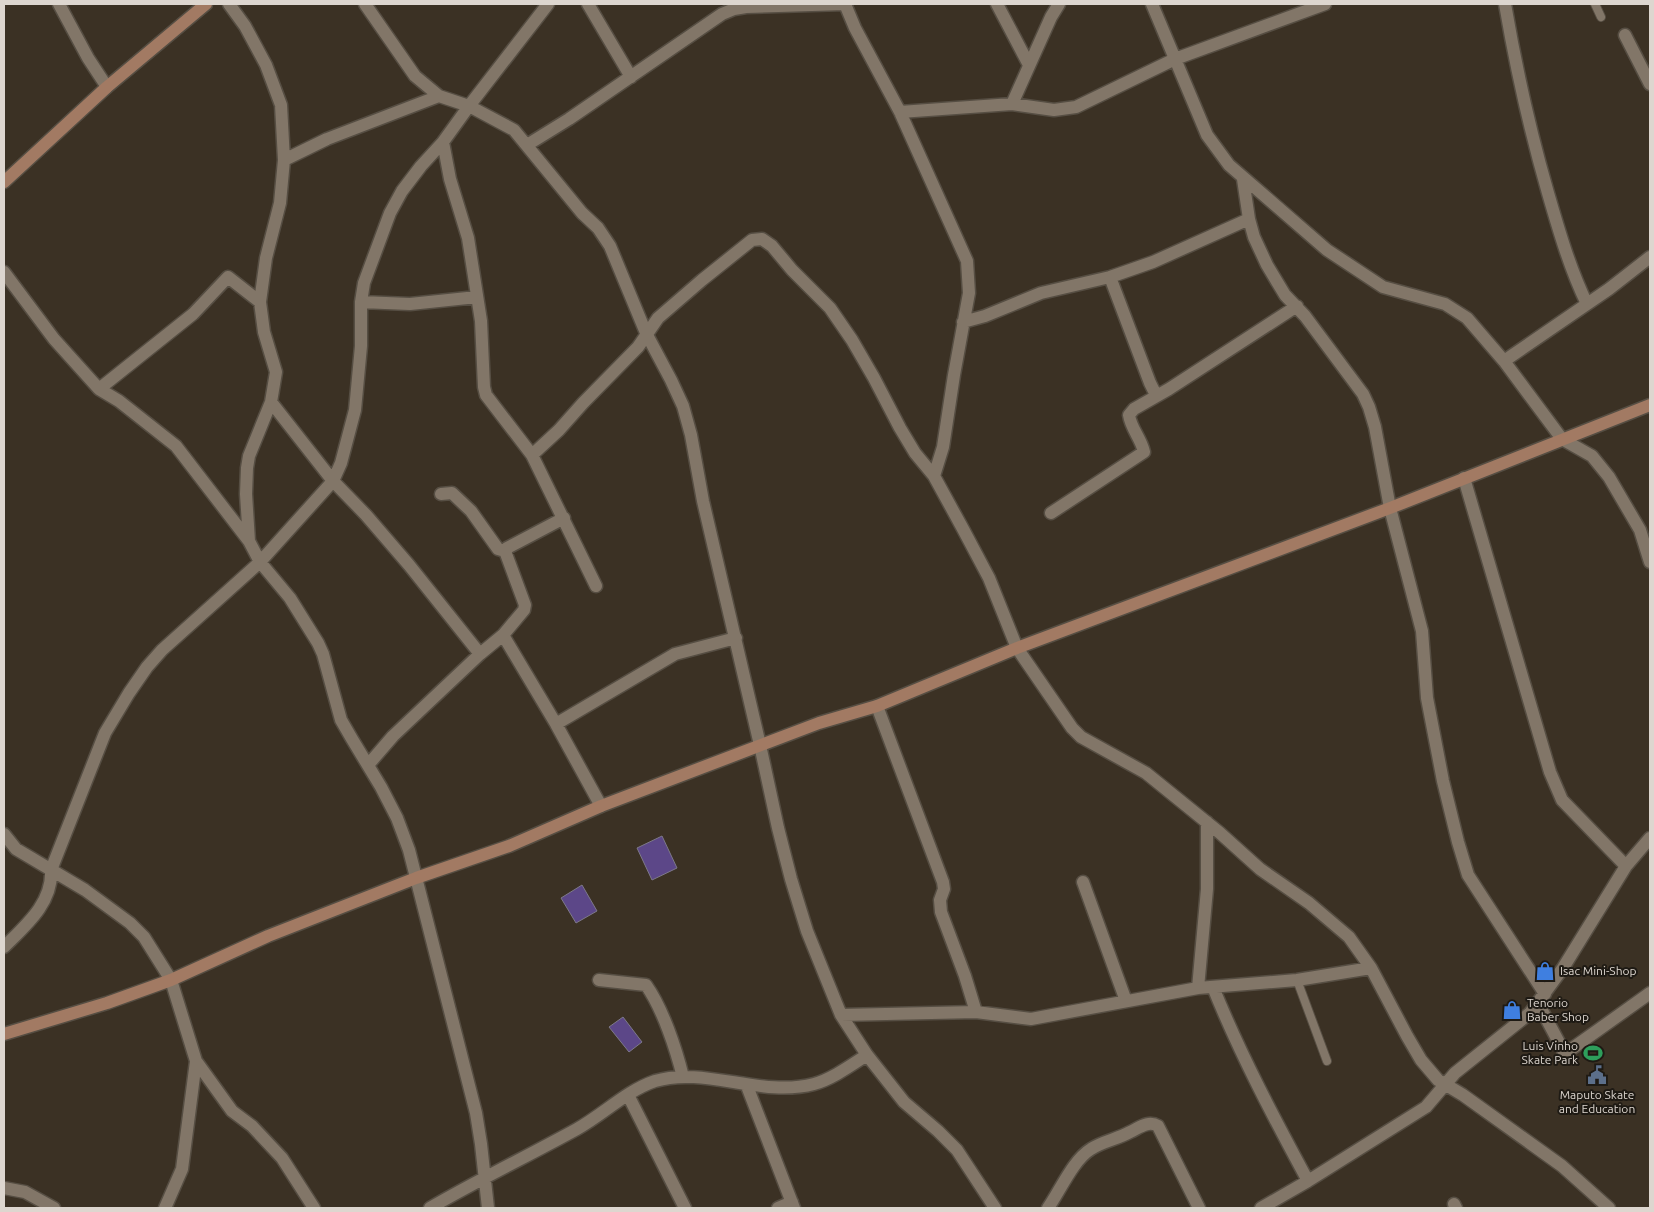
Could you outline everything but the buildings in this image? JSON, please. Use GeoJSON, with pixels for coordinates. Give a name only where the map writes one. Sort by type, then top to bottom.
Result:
{"type":"FeatureCollection","features":[{"type":"Feature","properties":{"kind":"street"},"geometry":{"type":"LineString","coordinates":[[59,4],[88,58],[107,87]]}},
{"type":"Feature","properties":{"kind":"street"},"geometry":{"type":"LineString","coordinates":[[4,182],[107,87],[206,4]]}},
{"type":"Feature","properties":{"kind":"street"},"geometry":{"type":"LineString","coordinates":[[229,4],[245,26],[266,65],[282,105],[284,160],[280,203],[266,258],[260,302],[264,332],[276,372],[271,402],[249,456],[247,468],[246,494],[249,541]]}},
{"type":"Feature","properties":{"kind":"street"},"geometry":{"type":"LineString","coordinates":[[365,4],[415,76],[439,96],[469,106],[514,130],[582,213],[598,228],[610,246],[646,333],[683,406],[691,435],[703,501],[791,879],[808,931],[842,1015],[867,1056],[904,1102],[957,1150],[995,1208]]}},
{"type":"Feature","properties":{"kind":"street"},"geometry":{"type":"LineString","coordinates":[[4,947],[33,918],[40,908],[50,887],[52,879],[51,870],[105,734],[147,667],[162,650],[260,562],[333,481],[341,462],[355,410],[361,346],[361,302],[364,283],[390,213],[402,190],[420,166],[443,142],[548,4]]}},
{"type":"Feature","properties":{"kind":"street"},"geometry":{"type":"LineString","coordinates":[[588,4],[631,77]]}},
{"type":"Feature","properties":{"kind":"street"},"geometry":{"type":"LineString","coordinates":[[527,145],[569,119],[722,14],[746,7],[845,4],[855,28],[900,112],[967,261],[969,293],[943,447],[934,476]]}},
{"type":"Feature","properties":{"kind":"street"},"geometry":{"type":"LineString","coordinates":[[997,4],[1029,65]]}},
{"type":"Feature","properties":{"kind":"street"},"geometry":{"type":"LineString","coordinates":[[1012,104],[1051,17],[1059,4]]}},
{"type":"Feature","properties":{"kind":"street"},"geometry":{"type":"LineString","coordinates":[[1152,4],[1207,135],[1229,165],[1327,250],[1383,287],[1445,304],[1467,318],[1504,361],[1562,439],[1592,456],[1609,477],[1640,530],[1650,562]]}},
{"type":"Feature","properties":{"kind":"street"},"geometry":{"type":"LineString","coordinates":[[900,112],[1012,104],[1054,110],[1076,107],[1175,59],[1311,6],[1325,4]]}},
{"type":"Feature","properties":{"kind":"street"},"geometry":{"type":"LineString","coordinates":[[1505,4],[1516,68],[1532,138],[1560,235],[1578,285],[1588,304]]}},
{"type":"Feature","properties":{"kind":"street"},"geometry":{"type":"LineString","coordinates":[[1625,35],[1650,84]]}},
{"type":"Feature","properties":{"kind":"street"},"geometry":{"type":"LineString","coordinates":[[284,160],[327,139],[439,96]]}},
{"type":"Feature","properties":{"kind":"street"},"geometry":{"type":"LineString","coordinates":[[443,142],[450,179],[468,238],[480,321],[486,395],[510,429],[532,455],[596,586]]}},
{"type":"Feature","properties":{"kind":"street"},"geometry":{"type":"LineString","coordinates":[[1243,179],[1254,237],[1267,265],[1285,295],[1297,306],[1363,394],[1369,406],[1377,436],[1390,508],[1422,631],[1427,698],[1443,782],[1468,875],[1542,999],[1563,1050],[1570,1050],[1650,993]]}},
{"type":"Feature","properties":{"kind":"street"},"geometry":{"type":"LineString","coordinates":[[963,322],[985,316],[1041,293],[1110,277],[1153,262],[1250,219]]}},
{"type":"Feature","properties":{"kind":"street"},"geometry":{"type":"LineString","coordinates":[[532,455],[559,430],[638,347],[658,318],[752,240],[762,239],[772,246],[792,270],[830,308],[852,340],[915,453],[934,476],[989,578],[1017,648],[1072,728],[1081,737],[1146,773],[1207,822],[1260,869],[1310,903],[1350,938],[1371,968],[1421,1060],[1438,1080],[1463,1095],[1562,1166],[1609,1208]]}},
{"type":"Feature","properties":{"kind":"street"},"geometry":{"type":"LineString","coordinates":[[1504,361],[1588,304],[1650,257]]}},
{"type":"Feature","properties":{"kind":"street"},"geometry":{"type":"LineString","coordinates":[[4,272],[54,339],[99,389],[119,401],[176,446],[249,541],[260,562],[290,598],[316,638],[323,654],[338,711],[398,818],[410,850],[476,1113],[488,1208]]}},
{"type":"Feature","properties":{"kind":"street"},"geometry":{"type":"LineString","coordinates":[[99,389],[193,314],[228,277],[260,302]]}},
{"type":"Feature","properties":{"kind":"street"},"geometry":{"type":"LineString","coordinates":[[1110,277],[1156,395]]}},
{"type":"Feature","properties":{"kind":"street"},"geometry":{"type":"LineString","coordinates":[[361,302],[410,304],[477,297]]}},
{"type":"Feature","properties":{"kind":"street"},"geometry":{"type":"LineString","coordinates":[[1051,513],[1144,452],[1140,438],[1130,423],[1129,416],[1134,409],[1169,389],[1297,306]]}},
{"type":"Feature","properties":{"kind":"street"},"geometry":{"type":"LineString","coordinates":[[271,402],[333,481],[366,515],[409,565],[480,654]]}},
{"type":"Feature","properties":{"kind":"street"},"geometry":{"type":"LineString","coordinates":[[4,1034],[107,1003],[171,980],[268,936],[416,878],[509,846],[601,806],[760,745],[819,723],[876,706],[1017,648],[1390,508],[1650,404]]}},
{"type":"Feature","properties":{"kind":"street"},"geometry":{"type":"LineString","coordinates":[[1464,478],[1550,772],[1562,800],[1626,866]]}},
{"type":"Feature","properties":{"kind":"street"},"geometry":{"type":"LineString","coordinates":[[441,494],[452,493],[471,511],[498,549],[505,551]]}},
{"type":"Feature","properties":{"kind":"street"},"geometry":{"type":"LineString","coordinates":[[505,551],[507,548],[564,518]]}},
{"type":"Feature","properties":{"kind":"street"},"geometry":{"type":"LineString","coordinates":[[368,765],[394,736],[502,635],[524,610],[524,605],[505,551]]}},
{"type":"Feature","properties":{"kind":"street"},"geometry":{"type":"LineString","coordinates":[[502,635],[556,724],[601,806]]}},
{"type":"Feature","properties":{"kind":"street"},"geometry":{"type":"LineString","coordinates":[[556,724],[675,654],[736,638]]}},
{"type":"Feature","properties":{"kind":"street"},"geometry":{"type":"LineString","coordinates":[[876,706],[944,888],[940,900],[941,912],[965,976],[976,1012]]}},
{"type":"Feature","properties":{"kind":"street"},"geometry":{"type":"LineString","coordinates":[[1198,988],[1207,889],[1207,822]]}},
{"type":"Feature","properties":{"kind":"street"},"geometry":{"type":"LineString","coordinates":[[4,834],[16,849],[85,890],[130,922],[144,937],[171,980],[196,1062],[232,1111],[252,1126],[282,1158],[314,1208]]}},
{"type":"Feature","properties":{"kind":"street"},"geometry":{"type":"LineString","coordinates":[[1268,1206],[1426,1106],[1445,1084],[1477,1054],[1530,1013],[1542,999],[1626,866],[1650,838]]}},
{"type":"Feature","properties":{"kind":"street"},"geometry":{"type":"LineString","coordinates":[[1083,882],[1126,1001]]}},
{"type":"Feature","properties":{"kind":"street"},"geometry":{"type":"LineString","coordinates":[[842,1015],[976,1012],[1031,1019],[1198,988],[1297,980],[1371,968]]}},
{"type":"Feature","properties":{"kind":"street"},"geometry":{"type":"LineString","coordinates":[[599,980],[646,985],[666,1024],[683,1077]]}},
{"type":"Feature","properties":{"kind":"street"},"geometry":{"type":"LineString","coordinates":[[1213,986],[1271,1113],[1308,1181]]}},
{"type":"Feature","properties":{"kind":"street"},"geometry":{"type":"LineString","coordinates":[[430,1208],[485,1176],[579,1128],[628,1095],[654,1082],[683,1077],[747,1086],[788,1089],[823,1082],[867,1056]]}},
{"type":"Feature","properties":{"kind":"street"},"geometry":{"type":"LineString","coordinates":[[165,1208],[182,1169],[196,1062]]}},
{"type":"Feature","properties":{"kind":"street"},"geometry":{"type":"LineString","coordinates":[[747,1086],[793,1205],[778,1208]]}},
{"type":"Feature","properties":{"kind":"street"},"geometry":{"type":"LineString","coordinates":[[628,1095],[685,1208]]}},
{"type":"Feature","properties":{"kind":"street"},"geometry":{"type":"LineString","coordinates":[[1048,1208],[1078,1163],[1091,1149],[1121,1137],[1148,1123],[1153,1123],[1158,1126],[1199,1208]]}},
{"type":"Feature","properties":{"kind":"street"},"geometry":{"type":"LineString","coordinates":[[4,1188],[25,1192],[54,1208]]}},
{"type":"Feature","properties":{"kind":"lane"},"geometry":{"type":"LineString","coordinates":[[1595,4],[1601,17]]}},
{"type":"Feature","properties":{"kind":"lane"},"geometry":{"type":"LineString","coordinates":[[1297,980],[1326,1061]]}},
{"type":"Feature","properties":{"kind":"place","name":"Isac Mini-Shop"},"geometry":{"type":"Point","coordinates":[1545,971]}},
{"type":"Feature","properties":{"kind":"place","name":"Tenorio Baber Shop"},"geometry":{"type":"Point","coordinates":[1512,1010]}},
{"type":"Feature","properties":{"kind":"place","name":"Luis Vinho Skate Park"},"geometry":{"type":"Point","coordinates":[1593,1053]}},
{"type":"Feature","properties":{"kind":"place","name":"Maputo Skate and Education"},"geometry":{"type":"Point","coordinates":[1597,1075]}}]}
